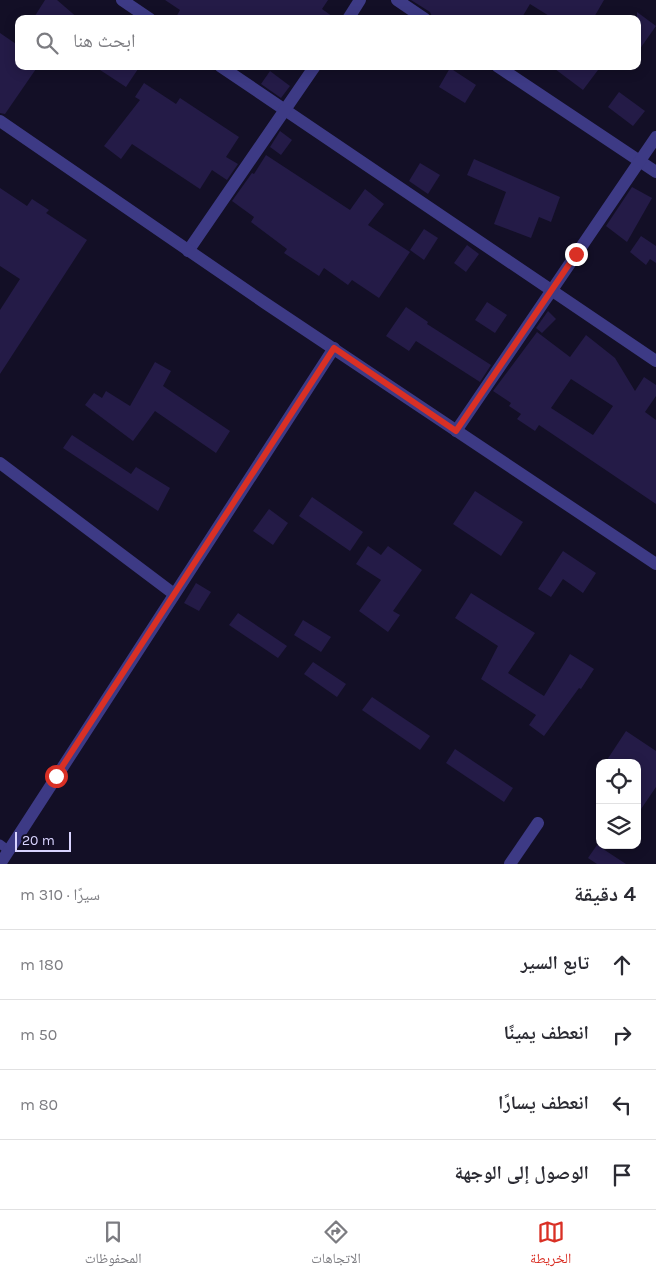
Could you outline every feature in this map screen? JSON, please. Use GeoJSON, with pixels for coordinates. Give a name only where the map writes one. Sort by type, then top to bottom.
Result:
{"type":"FeatureCollection","features":[{"type":"Feature","properties":{"kind":"street"},"geometry":{"type":"LineString","coordinates":[[122,0],[144,15]]}},
{"type":"Feature","properties":{"kind":"street"},"geometry":{"type":"LineString","coordinates":[[351,15],[360,0]]}},
{"type":"Feature","properties":{"kind":"street"},"geometry":{"type":"LineString","coordinates":[[397,0],[419,15]]}},
{"type":"Feature","properties":{"kind":"street"},"geometry":{"type":"LineString","coordinates":[[226,70],[656,361]]}},
{"type":"Feature","properties":{"kind":"street"},"geometry":{"type":"LineString","coordinates":[[188,251],[312,70]]}},
{"type":"Feature","properties":{"kind":"street"},"geometry":{"type":"LineString","coordinates":[[503,70],[656,172]]}},
{"type":"Feature","properties":{"kind":"street"},"geometry":{"type":"LineString","coordinates":[[0,121],[188,251],[656,564]]}},
{"type":"Feature","properties":{"kind":"street"},"geometry":{"type":"LineString","coordinates":[[456,431],[656,137]]}},
{"type":"Feature","properties":{"kind":"street"},"geometry":{"type":"LineString","coordinates":[[0,864],[4,847],[174,594],[334,348]]}},
{"type":"Feature","properties":{"kind":"street"},"geometry":{"type":"LineString","coordinates":[[0,462],[174,594]]}},
{"type":"Feature","properties":{"kind":"street"},"geometry":{"type":"LineString","coordinates":[[510,864],[538,823]]}},
{"type":"Feature","properties":{"kind":"building"},"geometry":{"type":"Polygon","coordinates":[[[45,0],[57,0],[74,15],[36,15],[45,0]]]}},
{"type":"Feature","properties":{"kind":"building"},"geometry":{"type":"Polygon","coordinates":[[[165,0],[328,0],[322,9],[330,15],[177,15],[180,10],[165,0]]]}},
{"type":"Feature","properties":{"kind":"building"},"geometry":{"type":"Polygon","coordinates":[[[411,0],[604,0],[595,15],[548,15],[530,4],[523,15],[431,15],[430,12],[411,0]]]}},
{"type":"Feature","properties":{"kind":"building"},"geometry":{"type":"Polygon","coordinates":[[[637,12],[656,26],[641,47],[641,15],[637,15],[637,12]]]}},
{"type":"Feature","properties":{"kind":"building"},"geometry":{"type":"Polygon","coordinates":[[[0,33],[15,43],[15,70],[35,70],[5,114],[0,113],[0,33]]]}},
{"type":"Feature","properties":{"kind":"building"},"geometry":{"type":"Polygon","coordinates":[[[100,70],[137,70],[126,87],[100,70]]]}},
{"type":"Feature","properties":{"kind":"building"},"geometry":{"type":"Polygon","coordinates":[[[449,70],[453,70],[476,85],[465,103],[439,87],[449,70]]]}},
{"type":"Feature","properties":{"kind":"building"},"geometry":{"type":"Polygon","coordinates":[[[556,70],[598,70],[583,90],[556,70]]]}},
{"type":"Feature","properties":{"kind":"building"},"geometry":{"type":"Polygon","coordinates":[[[270,71],[290,86],[281,98],[261,84],[270,71]]]}},
{"type":"Feature","properties":{"kind":"building"},"geometry":{"type":"Polygon","coordinates":[[[144,83],[176,104],[180,98],[239,137],[226,157],[238,164],[227,180],[212,170],[200,189],[132,144],[121,159],[104,146],[140,100],[135,97],[144,83]]]}},
{"type":"Feature","properties":{"kind":"building"},"geometry":{"type":"Polygon","coordinates":[[[619,92],[645,111],[633,126],[608,107],[619,92]]]}},
{"type":"Feature","properties":{"kind":"building"},"geometry":{"type":"Polygon","coordinates":[[[280,131],[292,140],[281,155],[270,147],[280,131]]]}},
{"type":"Feature","properties":{"kind":"building"},"geometry":{"type":"Polygon","coordinates":[[[266,155],[350,210],[365,189],[384,204],[368,225],[410,252],[379,298],[352,280],[348,285],[324,268],[319,276],[284,253],[287,249],[251,222],[254,217],[232,201],[252,173],[254,174],[266,155]]]}},
{"type":"Feature","properties":{"kind":"building"},"geometry":{"type":"Polygon","coordinates":[[[474,159],[560,197],[551,222],[539,217],[531,238],[494,224],[506,192],[467,175],[474,159]]]}},
{"type":"Feature","properties":{"kind":"building"},"geometry":{"type":"Polygon","coordinates":[[[420,163],[440,175],[428,194],[409,181],[420,163]]]}},
{"type":"Feature","properties":{"kind":"building"},"geometry":{"type":"Polygon","coordinates":[[[632,187],[652,198],[627,242],[606,226],[632,187]]]}},
{"type":"Feature","properties":{"kind":"building"},"geometry":{"type":"Polygon","coordinates":[[[0,188],[27,206],[32,199],[49,210],[46,213],[87,240],[0,374],[0,310],[20,279],[0,266],[0,188]]]}},
{"type":"Feature","properties":{"kind":"building"},"geometry":{"type":"Polygon","coordinates":[[[424,229],[438,238],[424,260],[410,250],[424,229]]]}},
{"type":"Feature","properties":{"kind":"building"},"geometry":{"type":"Polygon","coordinates":[[[641,236],[656,246],[656,263],[650,259],[646,265],[630,252],[641,236]]]}},
{"type":"Feature","properties":{"kind":"building"},"geometry":{"type":"Polygon","coordinates":[[[467,245],[479,254],[466,272],[454,263],[467,245]]]}},
{"type":"Feature","properties":{"kind":"building"},"geometry":{"type":"Polygon","coordinates":[[[487,302],[507,315],[495,333],[475,320],[487,302]]]}},
{"type":"Feature","properties":{"kind":"building"},"geometry":{"type":"Polygon","coordinates":[[[406,307],[428,322],[427,324],[491,365],[480,382],[416,341],[409,351],[386,336],[406,307]]]}},
{"type":"Feature","properties":{"kind":"building"},"geometry":{"type":"Polygon","coordinates":[[[548,311],[556,319],[542,333],[536,328],[548,311]]]}},
{"type":"Feature","properties":{"kind":"building"},"geometry":{"type":"Polygon","coordinates":[[[537,332],[570,357],[586,335],[615,358],[635,391],[644,377],[656,385],[656,396],[645,412],[656,420],[656,504],[539,425],[535,431],[517,419],[521,414],[509,406],[511,403],[493,391],[537,332]],[[571,379],[551,408],[593,435],[613,406],[571,379]]]}},
{"type":"Feature","properties":{"kind":"building"},"geometry":{"type":"Polygon","coordinates":[[[155,362],[171,371],[163,386],[230,431],[216,453],[155,411],[133,441],[85,405],[94,393],[102,398],[106,391],[130,406],[155,362]]]}},
{"type":"Feature","properties":{"kind":"building"},"geometry":{"type":"Polygon","coordinates":[[[72,435],[131,474],[136,467],[170,488],[158,511],[63,448],[72,435]]]}},
{"type":"Feature","properties":{"kind":"building"},"geometry":{"type":"Polygon","coordinates":[[[475,491],[523,522],[501,556],[453,524],[475,491]]]}},
{"type":"Feature","properties":{"kind":"building"},"geometry":{"type":"Polygon","coordinates":[[[312,497],[363,532],[350,551],[299,516],[312,497]]]}},
{"type":"Feature","properties":{"kind":"building"},"geometry":{"type":"Polygon","coordinates":[[[269,509],[288,523],[273,545],[253,531],[269,509]]]}},
{"type":"Feature","properties":{"kind":"building"},"geometry":{"type":"Polygon","coordinates":[[[368,546],[381,555],[388,546],[422,570],[393,611],[400,615],[388,632],[359,611],[381,580],[356,564],[368,546]]]}},
{"type":"Feature","properties":{"kind":"building"},"geometry":{"type":"Polygon","coordinates":[[[563,551],[596,573],[583,593],[563,579],[551,597],[538,589],[563,551]]]}},
{"type":"Feature","properties":{"kind":"building"},"geometry":{"type":"Polygon","coordinates":[[[196,583],[211,592],[199,611],[184,603],[196,583]]]}},
{"type":"Feature","properties":{"kind":"building"},"geometry":{"type":"Polygon","coordinates":[[[471,593],[535,633],[508,673],[544,696],[570,654],[594,669],[581,689],[579,688],[544,736],[529,725],[536,715],[481,679],[498,646],[455,618],[471,593]]]}},
{"type":"Feature","properties":{"kind":"building"},"geometry":{"type":"Polygon","coordinates":[[[238,613],[287,646],[278,658],[229,625],[238,613]]]}},
{"type":"Feature","properties":{"kind":"building"},"geometry":{"type":"Polygon","coordinates":[[[303,620],[331,637],[321,652],[294,635],[303,620]]]}},
{"type":"Feature","properties":{"kind":"building"},"geometry":{"type":"Polygon","coordinates":[[[313,662],[346,684],[337,697],[304,674],[313,662]]]}},
{"type":"Feature","properties":{"kind":"building"},"geometry":{"type":"Polygon","coordinates":[[[372,697],[430,736],[420,750],[362,710],[372,697]]]}},
{"type":"Feature","properties":{"kind":"building"},"geometry":{"type":"Polygon","coordinates":[[[626,731],[656,751],[656,787],[641,809],[641,759],[608,759],[626,731]]]}},
{"type":"Feature","properties":{"kind":"building"},"geometry":{"type":"Polygon","coordinates":[[[455,749],[513,788],[504,802],[446,763],[455,749]]]}},
{"type":"Feature","properties":{"kind":"building"},"geometry":{"type":"Polygon","coordinates":[[[596,846],[596,849],[603,849],[626,864],[597,864],[588,858],[596,846]]]}},
{"type":"Feature","properties":{"kind":"route"},"geometry":{"type":"LineString","coordinates":[[56,776],[334,348],[456,431],[576,254]]}}]}
